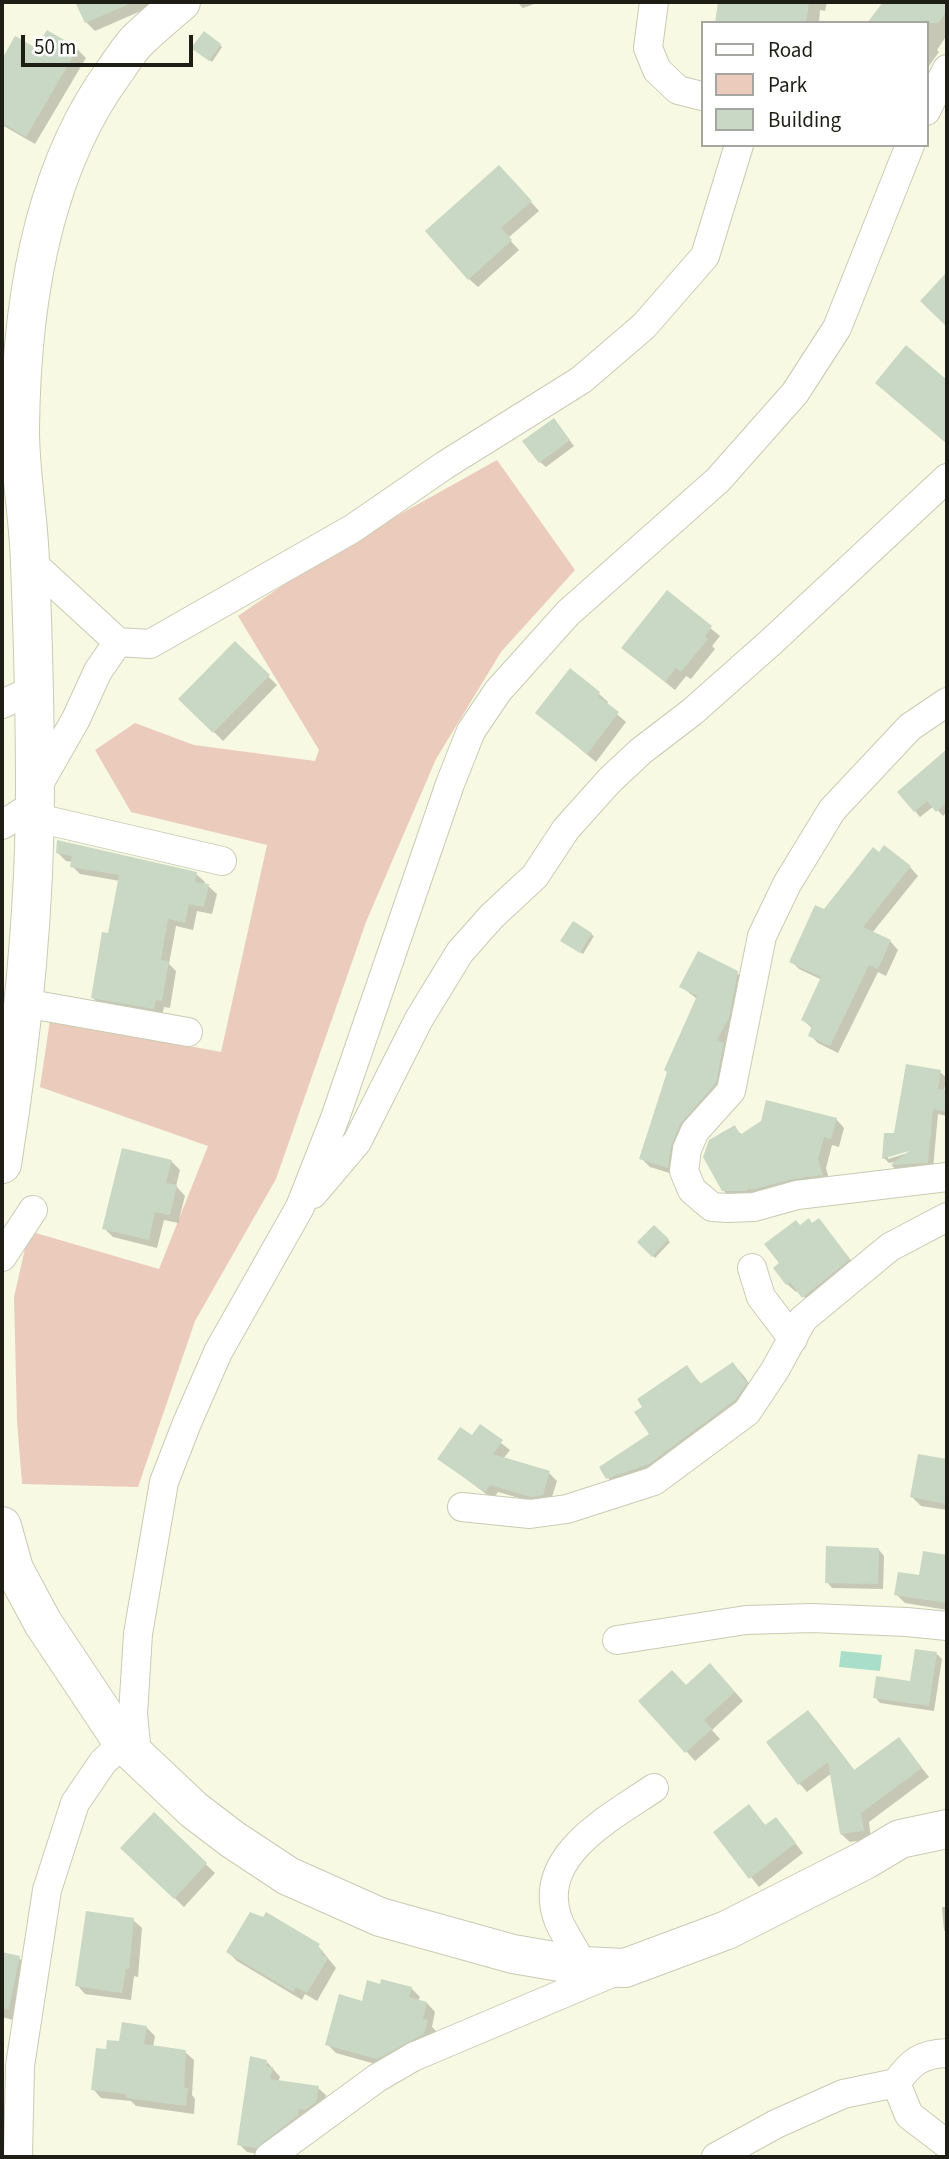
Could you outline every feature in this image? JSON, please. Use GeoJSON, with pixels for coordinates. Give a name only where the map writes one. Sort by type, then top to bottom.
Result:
{"type":"FeatureCollection","features":[{"type":"Feature","properties":{"kind":"street"},"geometry":{"type":"LineString","coordinates":[[2,1164],[31,930],[18,697],[30,561],[20,432],[28,310],[57,179],[76,134],[96,97],[135,44],[181,2]]}},
{"type":"Feature","properties":{"kind":"street"},"geometry":{"type":"LineString","coordinates":[[653,2],[648,48],[657,71],[678,90],[701,96]]}},
{"type":"Feature","properties":{"kind":"street"},"geometry":{"type":"LineString","coordinates":[[928,107],[947,69]]}},
{"type":"Feature","properties":{"kind":"street"},"geometry":{"type":"LineString","coordinates":[[30,561],[118,642],[150,644],[352,529],[444,465],[581,380],[644,326],[705,256],[738,147]]}},
{"type":"Feature","properties":{"kind":"street"},"geometry":{"type":"LineString","coordinates":[[130,1749],[138,1634],[164,1482],[218,1352],[300,1207],[335,1118],[450,784],[471,731],[498,691],[568,613],[718,480],[795,393],[837,328],[909,147]]}},
{"type":"Feature","properties":{"kind":"street"},"geometry":{"type":"LineString","coordinates":[[300,1207],[357,1142],[419,1019],[460,952],[492,916],[535,876],[566,829],[641,751],[692,712],[947,478]]}},
{"type":"Feature","properties":{"kind":"street"},"geometry":{"type":"LineString","coordinates":[[26,809],[76,719],[98,671],[118,642]]}},
{"type":"Feature","properties":{"kind":"street"},"geometry":{"type":"LineString","coordinates":[[947,702],[910,727],[832,810],[787,884],[762,936],[731,1091],[695,1131],[687,1149],[684,1171],[692,1190],[712,1207],[728,1208],[754,1207],[797,1195],[947,1177]]}},
{"type":"Feature","properties":{"kind":"street"},"geometry":{"type":"LineString","coordinates":[[26,809],[222,861]]}},
{"type":"Feature","properties":{"kind":"street"},"geometry":{"type":"LineString","coordinates":[[24,1003],[188,1032]]}},
{"type":"Feature","properties":{"kind":"street"},"geometry":{"type":"LineString","coordinates":[[2,1257],[33,1210]]}},
{"type":"Feature","properties":{"kind":"street"},"geometry":{"type":"LineString","coordinates":[[462,1507],[530,1514],[567,1509],[654,1481],[747,1412],[803,1319],[890,1247],[947,1217]]}},
{"type":"Feature","properties":{"kind":"street"},"geometry":{"type":"LineString","coordinates":[[752,1268],[761,1297],[793,1339]]}},
{"type":"Feature","properties":{"kind":"street"},"geometry":{"type":"LineString","coordinates":[[2,1526],[14,1569],[43,1623],[130,1749],[194,1810],[232,1839],[288,1876],[380,1917],[513,1954],[583,1966],[625,1968]]}},
{"type":"Feature","properties":{"kind":"street"},"geometry":{"type":"LineString","coordinates":[[617,1640],[746,1620],[824,1619],[947,1626]]}},
{"type":"Feature","properties":{"kind":"street"},"geometry":{"type":"LineString","coordinates":[[18,2157],[11,2064],[47,1890],[75,1803],[103,1762],[130,1749]]}},
{"type":"Feature","properties":{"kind":"street"},"geometry":{"type":"LineString","coordinates":[[583,1966],[559,1921],[554,1880],[568,1855],[587,1835],[654,1788]]}},
{"type":"Feature","properties":{"kind":"street"},"geometry":{"type":"LineString","coordinates":[[269,2157],[377,2078],[414,2057],[625,1968],[727,1930],[865,1860],[900,1839],[947,1829]]}},
{"type":"Feature","properties":{"kind":"street"},"geometry":{"type":"LineString","coordinates":[[716,2157],[776,2124],[843,2094],[896,2083],[909,2064],[923,2057],[947,2053]]}},
{"type":"Feature","properties":{"kind":"street"},"geometry":{"type":"LineString","coordinates":[[896,2083],[909,2115],[947,2144]]}},
{"type":"Feature","properties":{"kind":"green space"},"geometry":{"type":"Polygon","coordinates":[[[497,460],[575,570],[501,652],[436,759],[366,922],[276,1179],[195,1321],[138,1487],[22,1484],[17,1421],[14,1297],[29,1231],[159,1269],[208,1146],[40,1087],[50,1020],[221,1052],[267,845],[131,812],[95,750],[135,723],[194,745],[315,761],[319,750],[238,616],[327,555],[497,460]]]}},
{"type":"Feature","properties":{"kind":"shaded area"},"geometry":{"type":"Polygon","coordinates":[[[841,1651],[882,1655],[880,1671],[839,1667],[841,1651]]]}},
{"type":"Feature","properties":{"kind":"building"},"geometry":{"type":"Polygon","coordinates":[[[75,2],[134,2],[85,23],[75,2]]]}},
{"type":"Feature","properties":{"kind":"building"},"geometry":{"type":"Polygon","coordinates":[[[718,2],[809,2],[806,21],[715,21],[718,2]]]}},
{"type":"Feature","properties":{"kind":"building"},"geometry":{"type":"Polygon","coordinates":[[[883,2],[947,2],[947,11],[938,23],[869,21],[883,2]]]}},
{"type":"Feature","properties":{"kind":"building"},"geometry":{"type":"Polygon","coordinates":[[[47,30],[78,48],[26,137],[2,123],[2,59],[15,36],[36,48],[47,30]]]}},
{"type":"Feature","properties":{"kind":"building"},"geometry":{"type":"Polygon","coordinates":[[[204,31],[221,44],[209,61],[191,48],[204,31]]]}},
{"type":"Feature","properties":{"kind":"building"},"geometry":{"type":"Polygon","coordinates":[[[499,165],[532,201],[501,228],[512,240],[468,280],[425,231],[499,165]]]}},
{"type":"Feature","properties":{"kind":"building"},"geometry":{"type":"Polygon","coordinates":[[[947,272],[947,327],[920,301],[947,272]]]}},
{"type":"Feature","properties":{"kind":"building"},"geometry":{"type":"Polygon","coordinates":[[[906,345],[947,380],[947,444],[875,383],[906,345]]]}},
{"type":"Feature","properties":{"kind":"building"},"geometry":{"type":"Polygon","coordinates":[[[554,418],[570,440],[539,463],[522,441],[554,418]]]}},
{"type":"Feature","properties":{"kind":"building"},"geometry":{"type":"Polygon","coordinates":[[[667,590],[712,626],[705,636],[708,639],[681,672],[676,668],[665,682],[621,648],[667,590]]]}},
{"type":"Feature","properties":{"kind":"building"},"geometry":{"type":"Polygon","coordinates":[[[235,641],[270,675],[213,733],[178,699],[235,641]]]}},
{"type":"Feature","properties":{"kind":"building"},"geometry":{"type":"Polygon","coordinates":[[[570,668],[600,692],[598,696],[619,712],[587,754],[535,713],[570,668]]]}},
{"type":"Feature","properties":{"kind":"building"},"geometry":{"type":"Polygon","coordinates":[[[947,749],[947,802],[936,812],[927,801],[914,812],[897,792],[947,749]]]}},
{"type":"Feature","properties":{"kind":"building"},"geometry":{"type":"Polygon","coordinates":[[[57,840],[197,872],[195,882],[209,884],[204,907],[189,904],[185,923],[168,919],[161,960],[169,961],[162,1001],[156,1000],[154,1009],[91,998],[102,932],[108,933],[119,875],[70,867],[72,856],[56,853],[57,840]]]}},
{"type":"Feature","properties":{"kind":"building"},"geometry":{"type":"Polygon","coordinates":[[[884,845],[911,866],[863,927],[891,940],[878,969],[869,965],[830,1046],[808,1036],[812,1026],[801,1020],[821,977],[789,962],[815,905],[824,909],[873,847],[879,852],[884,845]]]}},
{"type":"Feature","properties":{"kind":"building"},"geometry":{"type":"Polygon","coordinates":[[[573,921],[592,933],[580,953],[560,941],[573,921]]]}},
{"type":"Feature","properties":{"kind":"building"},"geometry":{"type":"Polygon","coordinates":[[[698,951],[738,971],[729,1018],[717,1040],[724,1043],[716,1083],[680,1124],[671,1146],[668,1168],[639,1159],[667,1072],[664,1070],[697,996],[679,987],[698,951]]]}},
{"type":"Feature","properties":{"kind":"building"},"geometry":{"type":"Polygon","coordinates":[[[906,1064],[941,1070],[938,1089],[947,1090],[947,1112],[933,1109],[928,1163],[890,1165],[909,1151],[882,1159],[884,1133],[894,1133],[906,1064]]]}},
{"type":"Feature","properties":{"kind":"building"},"geometry":{"type":"Polygon","coordinates":[[[766,1100],[837,1118],[831,1139],[824,1137],[818,1159],[823,1175],[793,1179],[746,1191],[722,1191],[703,1157],[709,1140],[735,1125],[740,1135],[761,1121],[766,1100]]]}},
{"type":"Feature","properties":{"kind":"building"},"geometry":{"type":"Polygon","coordinates":[[[122,1148],[172,1160],[166,1183],[177,1185],[170,1215],[155,1212],[149,1240],[102,1229],[122,1148]]]}},
{"type":"Feature","properties":{"kind":"building"},"geometry":{"type":"Polygon","coordinates":[[[809,1218],[812,1223],[819,1218],[850,1259],[802,1298],[790,1282],[786,1285],[773,1268],[779,1263],[764,1244],[796,1220],[800,1225],[809,1218]]]}},
{"type":"Feature","properties":{"kind":"building"},"geometry":{"type":"Polygon","coordinates":[[[654,1225],[669,1239],[652,1257],[637,1242],[654,1225]]]}},
{"type":"Feature","properties":{"kind":"building"},"geometry":{"type":"Polygon","coordinates":[[[733,1362],[747,1383],[735,1400],[649,1464],[606,1479],[599,1467],[649,1434],[634,1412],[642,1407],[637,1399],[687,1365],[700,1384],[733,1362]]]}},
{"type":"Feature","properties":{"kind":"building"},"geometry":{"type":"Polygon","coordinates":[[[480,1424],[503,1440],[493,1454],[550,1471],[543,1495],[531,1497],[490,1485],[485,1492],[437,1459],[460,1427],[472,1435],[480,1424]]]}},
{"type":"Feature","properties":{"kind":"building"},"geometry":{"type":"Polygon","coordinates":[[[918,1454],[947,1459],[947,1504],[910,1497],[918,1454]]]}},
{"type":"Feature","properties":{"kind":"building"},"geometry":{"type":"Polygon","coordinates":[[[826,1546],[879,1548],[878,1584],[825,1583],[826,1546]]]}},
{"type":"Feature","properties":{"kind":"building"},"geometry":{"type":"Polygon","coordinates":[[[923,1551],[947,1555],[947,1603],[894,1595],[898,1572],[919,1575],[923,1551]]]}},
{"type":"Feature","properties":{"kind":"building"},"geometry":{"type":"Polygon","coordinates":[[[915,1649],[937,1652],[929,1706],[873,1698],[876,1676],[910,1681],[915,1649]]]}},
{"type":"Feature","properties":{"kind":"building"},"geometry":{"type":"Polygon","coordinates":[[[710,1663],[735,1692],[704,1720],[712,1729],[685,1753],[638,1701],[672,1670],[686,1685],[710,1663]]]}},
{"type":"Feature","properties":{"kind":"building"},"geometry":{"type":"Polygon","coordinates":[[[808,1710],[854,1770],[899,1737],[922,1768],[861,1813],[864,1831],[840,1834],[828,1762],[798,1785],[766,1742],[808,1710]]]}},
{"type":"Feature","properties":{"kind":"building"},"geometry":{"type":"Polygon","coordinates":[[[749,1804],[765,1825],[776,1817],[796,1843],[749,1879],[713,1832],[749,1804]]]}},
{"type":"Feature","properties":{"kind":"building"},"geometry":{"type":"Polygon","coordinates":[[[154,1812],[207,1863],[174,1899],[120,1848],[154,1812]]]}},
{"type":"Feature","properties":{"kind":"building"},"geometry":{"type":"Polygon","coordinates":[[[86,1911],[134,1918],[129,1969],[126,1969],[122,1993],[75,1986],[86,1911]]]}},
{"type":"Feature","properties":{"kind":"building"},"geometry":{"type":"Polygon","coordinates":[[[250,1912],[263,1917],[266,1912],[320,1944],[318,1947],[323,1951],[322,1954],[328,1958],[307,1993],[296,1987],[293,1992],[226,1952],[250,1912]]]}},
{"type":"Feature","properties":{"kind":"building"},"geometry":{"type":"Polygon","coordinates":[[[2,1952],[20,1956],[9,2009],[2,2008],[2,1952]]]}},
{"type":"Feature","properties":{"kind":"building"},"geometry":{"type":"Polygon","coordinates":[[[381,1979],[412,1987],[409,1997],[427,2002],[423,2019],[428,2020],[424,2034],[377,2059],[325,2045],[339,1994],[362,2001],[367,1980],[380,1984],[381,1979]]]}},
{"type":"Feature","properties":{"kind":"building"},"geometry":{"type":"Polygon","coordinates":[[[122,2022],[147,2026],[144,2044],[186,2050],[186,2106],[91,2090],[96,2048],[106,2049],[107,2040],[119,2041],[122,2022]]]}},
{"type":"Feature","properties":{"kind":"building"},"geometry":{"type":"Polygon","coordinates":[[[250,2056],[267,2060],[266,2066],[273,2067],[270,2079],[319,2086],[316,2102],[305,2110],[299,2109],[298,2115],[256,2148],[237,2145],[250,2056]]]}}]}
